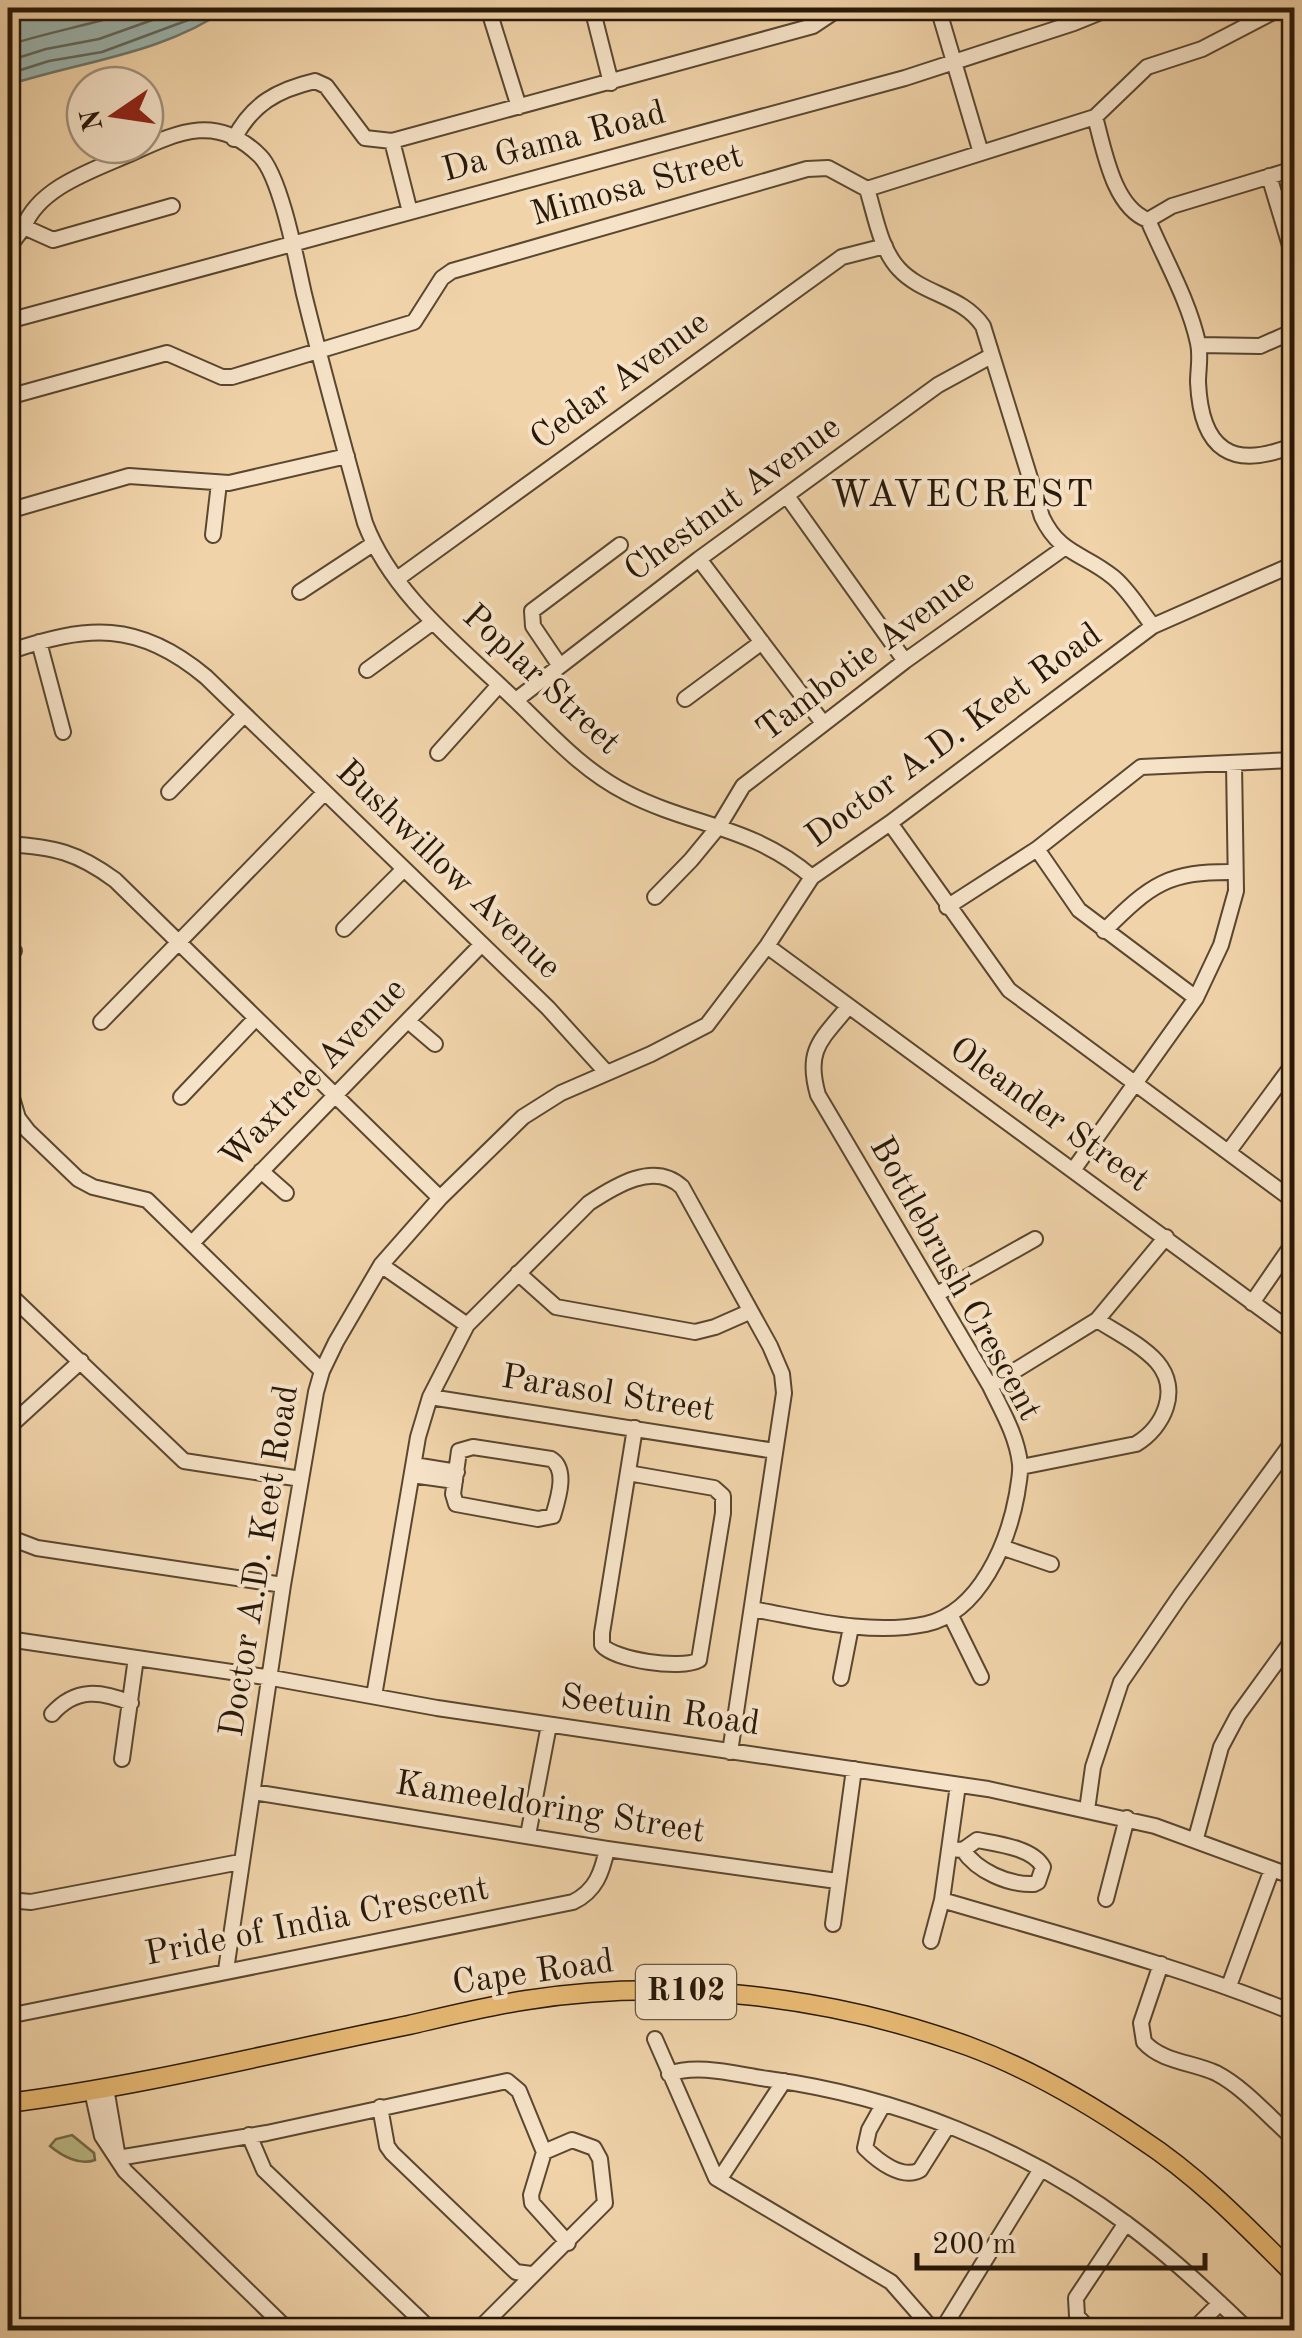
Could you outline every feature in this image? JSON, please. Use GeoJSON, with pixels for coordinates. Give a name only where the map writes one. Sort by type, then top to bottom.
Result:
{"type":"FeatureCollection","features":[{"type":"Feature","properties":{"kind":"main road","name":"Cape Road"},"geometry":{"type":"LineString","coordinates":[[8,2103],[99,2089],[526,2000],[684,1992],[786,2001],[850,2013],[970,2046],[1069,2095],[1144,2140],[1212,2192],[1294,2274]]}},
{"type":"Feature","properties":{"kind":"street"},"geometry":{"type":"LineString","coordinates":[[488,8],[519,107]]}},
{"type":"Feature","properties":{"kind":"street"},"geometry":{"type":"LineString","coordinates":[[592,8],[611,83]]}},
{"type":"Feature","properties":{"kind":"street"},"geometry":{"type":"LineString","coordinates":[[8,248],[43,198],[161,140],[203,128],[234,139],[247,116],[259,105],[315,81],[326,86],[365,138],[392,142],[813,26],[831,14],[832,8]]}},
{"type":"Feature","properties":{"kind":"street"},"geometry":{"type":"LineString","coordinates":[[938,8],[981,153]]}},
{"type":"Feature","properties":{"kind":"street","name":"Da Gama Road"},"geometry":{"type":"LineString","coordinates":[[8,321],[905,78],[1111,8]]}},
{"type":"Feature","properties":{"kind":"street"},"geometry":{"type":"LineString","coordinates":[[1152,626],[1112,576],[1051,536],[988,339],[972,312],[898,268],[885,246],[867,188],[1095,116],[1147,66],[1202,49],[1281,8]]}},
{"type":"Feature","properties":{"kind":"street"},"geometry":{"type":"LineString","coordinates":[[1095,116],[1118,188],[1136,216],[1148,220],[1184,302],[1199,346],[1202,411],[1210,434],[1235,456],[1254,458],[1294,445]]}},
{"type":"Feature","properties":{"kind":"street","name":"Poplar Street"},"geometry":{"type":"LineString","coordinates":[[234,139],[259,155],[266,165],[292,244],[346,456],[374,544],[397,579],[433,622],[550,736],[605,780],[630,795],[719,826],[789,857],[812,877]]}},
{"type":"Feature","properties":{"kind":"street"},"geometry":{"type":"LineString","coordinates":[[392,142],[410,212]]}},
{"type":"Feature","properties":{"kind":"street","name":"Mimosa Street"},"geometry":{"type":"LineString","coordinates":[[8,397],[167,353],[226,378],[414,322],[442,278],[452,271],[807,169],[828,168],[867,188]]}},
{"type":"Feature","properties":{"kind":"street"},"geometry":{"type":"LineString","coordinates":[[1148,220],[1172,206],[1294,168]]}},
{"type":"Feature","properties":{"kind":"street"},"geometry":{"type":"LineString","coordinates":[[1269,176],[1294,259]]}},
{"type":"Feature","properties":{"kind":"street"},"geometry":{"type":"LineString","coordinates":[[24,227],[52,240],[172,206]]}},
{"type":"Feature","properties":{"kind":"street","name":"Cedar Avenue"},"geometry":{"type":"LineString","coordinates":[[397,579],[842,257],[885,246]]}},
{"type":"Feature","properties":{"kind":"street"},"geometry":{"type":"LineString","coordinates":[[1199,346],[1260,346],[1294,331]]}},
{"type":"Feature","properties":{"kind":"street","name":"Chestnut Avenue"},"geometry":{"type":"LineString","coordinates":[[516,700],[699,559],[938,385],[991,356]]}},
{"type":"Feature","properties":{"kind":"street"},"geometry":{"type":"LineString","coordinates":[[8,511],[129,476],[218,483],[249,481],[346,456]]}},
{"type":"Feature","properties":{"kind":"street"},"geometry":{"type":"LineString","coordinates":[[214,535],[218,483]]}},
{"type":"Feature","properties":{"kind":"street"},"geometry":{"type":"LineString","coordinates":[[786,496],[905,661]]}},
{"type":"Feature","properties":{"kind":"street"},"geometry":{"type":"LineString","coordinates":[[300,592],[374,544]]}},
{"type":"Feature","properties":{"kind":"street"},"geometry":{"type":"LineString","coordinates":[[560,666],[533,626],[532,610],[620,544]]}},
{"type":"Feature","properties":{"kind":"street","name":"Tambotie Avenue"},"geometry":{"type":"LineString","coordinates":[[719,826],[743,786],[905,661],[1064,548]]}},
{"type":"Feature","properties":{"kind":"street"},"geometry":{"type":"LineString","coordinates":[[699,559],[823,723]]}},
{"type":"Feature","properties":{"kind":"street","name":"Doctor A.D. Keet Road"},"geometry":{"type":"LineString","coordinates":[[226,1970],[283,1585],[322,1370],[381,1265],[440,1198],[523,1118],[561,1093],[707,1025],[767,946],[812,877],[1152,626],[1294,564]]}},
{"type":"Feature","properties":{"kind":"street","name":"Poplar Street"},"geometry":{"type":"LineString","coordinates":[[367,670],[433,622]]}},
{"type":"Feature","properties":{"kind":"street","name":"Bushwillow Avenue"},"geometry":{"type":"LineString","coordinates":[[8,652],[84,632],[120,632],[141,637],[192,665],[548,1008],[606,1072]]}},
{"type":"Feature","properties":{"kind":"street"},"geometry":{"type":"LineString","coordinates":[[38,642],[63,732]]}},
{"type":"Feature","properties":{"kind":"street"},"geometry":{"type":"LineString","coordinates":[[685,699],[762,642]]}},
{"type":"Feature","properties":{"kind":"street"},"geometry":{"type":"LineString","coordinates":[[438,753],[499,684]]}},
{"type":"Feature","properties":{"kind":"street"},"geometry":{"type":"LineString","coordinates":[[169,792],[244,716]]}},
{"type":"Feature","properties":{"kind":"street"},"geometry":{"type":"LineString","coordinates":[[947,907],[1037,849],[1141,767],[1294,760]]}},
{"type":"Feature","properties":{"kind":"street"},"geometry":{"type":"LineString","coordinates":[[1074,1169],[1196,998],[1221,945],[1236,891],[1234,763]]}},
{"type":"Feature","properties":{"kind":"street"},"geometry":{"type":"LineString","coordinates":[[101,1022],[324,793]]}},
{"type":"Feature","properties":{"kind":"street"},"geometry":{"type":"LineString","coordinates":[[890,823],[1009,990],[1294,1201]]}},
{"type":"Feature","properties":{"kind":"street"},"geometry":{"type":"LineString","coordinates":[[655,897],[719,826]]}},
{"type":"Feature","properties":{"kind":"street"},"geometry":{"type":"LineString","coordinates":[[8,844],[50,847],[90,862],[116,880],[440,1198]]}},
{"type":"Feature","properties":{"kind":"street"},"geometry":{"type":"LineString","coordinates":[[1037,849],[1079,910],[1196,998]]}},
{"type":"Feature","properties":{"kind":"street"},"geometry":{"type":"LineString","coordinates":[[344,930],[403,870]]}},
{"type":"Feature","properties":{"kind":"street"},"geometry":{"type":"LineString","coordinates":[[1104,931],[1126,908],[1174,877],[1192,872],[1235,872]]}},
{"type":"Feature","properties":{"kind":"street","name":"Waxtree Avenue"},"geometry":{"type":"LineString","coordinates":[[192,1243],[480,946]]}},
{"type":"Feature","properties":{"kind":"street","name":"Oleander Street"},"geometry":{"type":"LineString","coordinates":[[767,946],[1294,1333]]}},
{"type":"Feature","properties":{"kind":"street","name":"Bottlebrush Crescent"},"geometry":{"type":"LineString","coordinates":[[848,1007],[816,1045],[812,1074],[818,1095],[990,1386],[1008,1421],[1021,1467],[1004,1548],[950,1616]]}},
{"type":"Feature","properties":{"kind":"street"},"geometry":{"type":"LineString","coordinates":[[180,1097],[256,1018]]}},
{"type":"Feature","properties":{"kind":"street"},"geometry":{"type":"LineString","coordinates":[[408,1020],[435,1044]]}},
{"type":"Feature","properties":{"kind":"street"},"geometry":{"type":"LineString","coordinates":[[1229,1152],[1294,1063]]}},
{"type":"Feature","properties":{"kind":"street"},"geometry":{"type":"LineString","coordinates":[[8,1084],[18,1118],[78,1178],[93,1187],[146,1200],[322,1370]]}},
{"type":"Feature","properties":{"kind":"street"},"geometry":{"type":"LineString","coordinates":[[261,1171],[286,1193]]}},
{"type":"Feature","properties":{"kind":"street"},"geometry":{"type":"LineString","coordinates":[[374,1696],[413,1470],[430,1397],[467,1325],[589,1204],[610,1188],[660,1175],[682,1187],[782,1374],[784,1393],[730,1752]]}},
{"type":"Feature","properties":{"kind":"street"},"geometry":{"type":"LineString","coordinates":[[990,1386],[1097,1320],[1166,1237]]}},
{"type":"Feature","properties":{"kind":"street"},"geometry":{"type":"LineString","coordinates":[[937,1294],[1035,1239]]}},
{"type":"Feature","properties":{"kind":"street"},"geometry":{"type":"LineString","coordinates":[[1252,1303],[1294,1242]]}},
{"type":"Feature","properties":{"kind":"street"},"geometry":{"type":"LineString","coordinates":[[381,1265],[467,1325]]}},
{"type":"Feature","properties":{"kind":"street"},"geometry":{"type":"LineString","coordinates":[[518,1273],[550,1304],[570,1312],[695,1332],[749,1312]]}},
{"type":"Feature","properties":{"kind":"street"},"geometry":{"type":"LineString","coordinates":[[8,1292],[184,1462],[301,1479]]}},
{"type":"Feature","properties":{"kind":"street"},"geometry":{"type":"LineString","coordinates":[[1021,1467],[1136,1444],[1166,1411],[1169,1394],[1159,1364],[1097,1320]]}},
{"type":"Feature","properties":{"kind":"street"},"geometry":{"type":"LineString","coordinates":[[11,1425],[81,1362]]}},
{"type":"Feature","properties":{"kind":"street","name":"Parasol Street"},"geometry":{"type":"LineString","coordinates":[[430,1397],[776,1451]]}},
{"type":"Feature","properties":{"kind":"street"},"geometry":{"type":"LineString","coordinates":[[628,1473],[714,1488],[724,1501],[699,1660],[694,1664],[682,1666],[610,1654],[602,1645],[628,1473],[636,1428]]}},
{"type":"Feature","properties":{"kind":"street"},"geometry":{"type":"LineString","coordinates":[[1087,1810],[1094,1767],[1122,1682],[1294,1440]]}},
{"type":"Feature","properties":{"kind":"street"},"geometry":{"type":"LineString","coordinates":[[467,1446],[551,1458],[560,1464],[561,1471],[555,1511],[546,1520],[458,1506],[453,1500],[456,1476],[460,1450],[467,1446]]}},
{"type":"Feature","properties":{"kind":"street"},"geometry":{"type":"LineString","coordinates":[[413,1470],[456,1476]]}},
{"type":"Feature","properties":{"kind":"street"},"geometry":{"type":"LineString","coordinates":[[8,1536],[37,1548],[283,1585]]}},
{"type":"Feature","properties":{"kind":"street"},"geometry":{"type":"LineString","coordinates":[[1004,1548],[1052,1564]]}},
{"type":"Feature","properties":{"kind":"street"},"geometry":{"type":"LineString","coordinates":[[752,1609],[851,1626],[925,1624],[950,1616],[981,1677]]}},
{"type":"Feature","properties":{"kind":"street"},"geometry":{"type":"LineString","coordinates":[[841,1678],[851,1626]]}},
{"type":"Feature","properties":{"kind":"street"},"geometry":{"type":"LineString","coordinates":[[1196,1838],[1221,1747],[1238,1715],[1294,1638]]}},
{"type":"Feature","properties":{"kind":"street","name":"Seetuin Road"},"geometry":{"type":"LineString","coordinates":[[8,1642],[272,1678],[549,1725],[958,1785],[1128,1818],[1196,1838],[1294,1877]]}},
{"type":"Feature","properties":{"kind":"street"},"geometry":{"type":"LineString","coordinates":[[122,1760],[136,1658]]}},
{"type":"Feature","properties":{"kind":"street"},"geometry":{"type":"LineString","coordinates":[[55,1706],[100,1692],[131,1704]]}},
{"type":"Feature","properties":{"kind":"street"},"geometry":{"type":"LineString","coordinates":[[528,1835],[549,1725]]}},
{"type":"Feature","properties":{"kind":"street"},"geometry":{"type":"LineString","coordinates":[[834,1924],[854,1769]]}},
{"type":"Feature","properties":{"kind":"street"},"geometry":{"type":"LineString","coordinates":[[931,1941],[956,1849],[958,1785]]}},
{"type":"Feature","properties":{"kind":"street","name":"Kameeldoring Street"},"geometry":{"type":"LineString","coordinates":[[254,1792],[607,1849],[837,1880]]}},
{"type":"Feature","properties":{"kind":"street"},"geometry":{"type":"LineString","coordinates":[[1106,1899],[1128,1818]]}},
{"type":"Feature","properties":{"kind":"street"},"geometry":{"type":"LineString","coordinates":[[977,1840],[1033,1855],[1042,1863],[1042,1874],[1034,1884],[1021,1884],[978,1868],[956,1849],[977,1840]]}},
{"type":"Feature","properties":{"kind":"street","name":"Pride of India Crescent"},"geometry":{"type":"LineString","coordinates":[[8,2016],[573,1902],[586,1895],[598,1880],[607,1849]]}},
{"type":"Feature","properties":{"kind":"street"},"geometry":{"type":"LineString","coordinates":[[8,1900],[32,1902],[240,1862]]}},
{"type":"Feature","properties":{"kind":"street"},"geometry":{"type":"LineString","coordinates":[[1230,1986],[1272,1869]]}},
{"type":"Feature","properties":{"kind":"street"},"geometry":{"type":"LineString","coordinates":[[942,1900],[1230,1986],[1294,2013]]}},
{"type":"Feature","properties":{"kind":"street"},"geometry":{"type":"LineString","coordinates":[[1161,1964],[1141,2023],[1144,2042],[1158,2054],[1216,2074],[1238,2088],[1294,2139]]}},
{"type":"Feature","properties":{"kind":"street"},"geometry":{"type":"LineString","coordinates":[[654,2039],[710,2170],[720,2180],[891,2282],[933,2330]]}},
{"type":"Feature","properties":{"kind":"street"},"geometry":{"type":"LineString","coordinates":[[669,2074],[689,2070],[784,2081],[915,2112],[1041,2170],[1126,2223],[1248,2330]]}},
{"type":"Feature","properties":{"kind":"street"},"geometry":{"type":"LineString","coordinates":[[118,2158],[507,2081],[519,2091],[544,2152],[531,2199],[536,2210],[568,2243]]}},
{"type":"Feature","properties":{"kind":"street"},"geometry":{"type":"LineString","coordinates":[[720,2180],[784,2081]]}},
{"type":"Feature","properties":{"kind":"street"},"geometry":{"type":"LineString","coordinates":[[99,2089],[118,2158],[132,2179],[288,2330]]}},
{"type":"Feature","properties":{"kind":"street"},"geometry":{"type":"LineString","coordinates":[[883,2105],[869,2130],[865,2148],[904,2173],[920,2170],[947,2128]]}},
{"type":"Feature","properties":{"kind":"street"},"geometry":{"type":"LineString","coordinates":[[380,2107],[387,2146],[392,2153],[516,2272],[532,2274]]}},
{"type":"Feature","properties":{"kind":"street"},"geometry":{"type":"LineString","coordinates":[[249,2135],[264,2170],[431,2330]]}},
{"type":"Feature","properties":{"kind":"street"},"geometry":{"type":"LineString","coordinates":[[478,2330],[606,2203],[600,2159],[594,2148],[576,2140],[544,2152]]}},
{"type":"Feature","properties":{"kind":"street"},"geometry":{"type":"LineString","coordinates":[[942,2330],[1041,2170]]}},
{"type":"Feature","properties":{"kind":"street"},"geometry":{"type":"LineString","coordinates":[[1090,2330],[1077,2316],[1076,2298],[1126,2223]]}},
{"type":"Feature","properties":{"kind":"street"},"geometry":{"type":"LineString","coordinates":[[1193,2330],[1220,2303]]}},
{"type":"Feature","properties":{"kind":"green space"},"geometry":{"type":"Polygon","coordinates":[[[72,2135],[94,2153],[95,2160],[71,2159],[50,2146],[56,2139],[72,2135]]]}},
{"type":"Feature","properties":{"kind":"water"},"geometry":{"type":"Polygon","coordinates":[[[8,8],[228,8],[203,24],[149,46],[82,65],[65,65],[65,69],[8,85],[8,8]]]}},
{"type":"Feature","properties":{"kind":"district","name":"WAVECREST"},"geometry":{"type":"Point","coordinates":[963,496]}}]}
